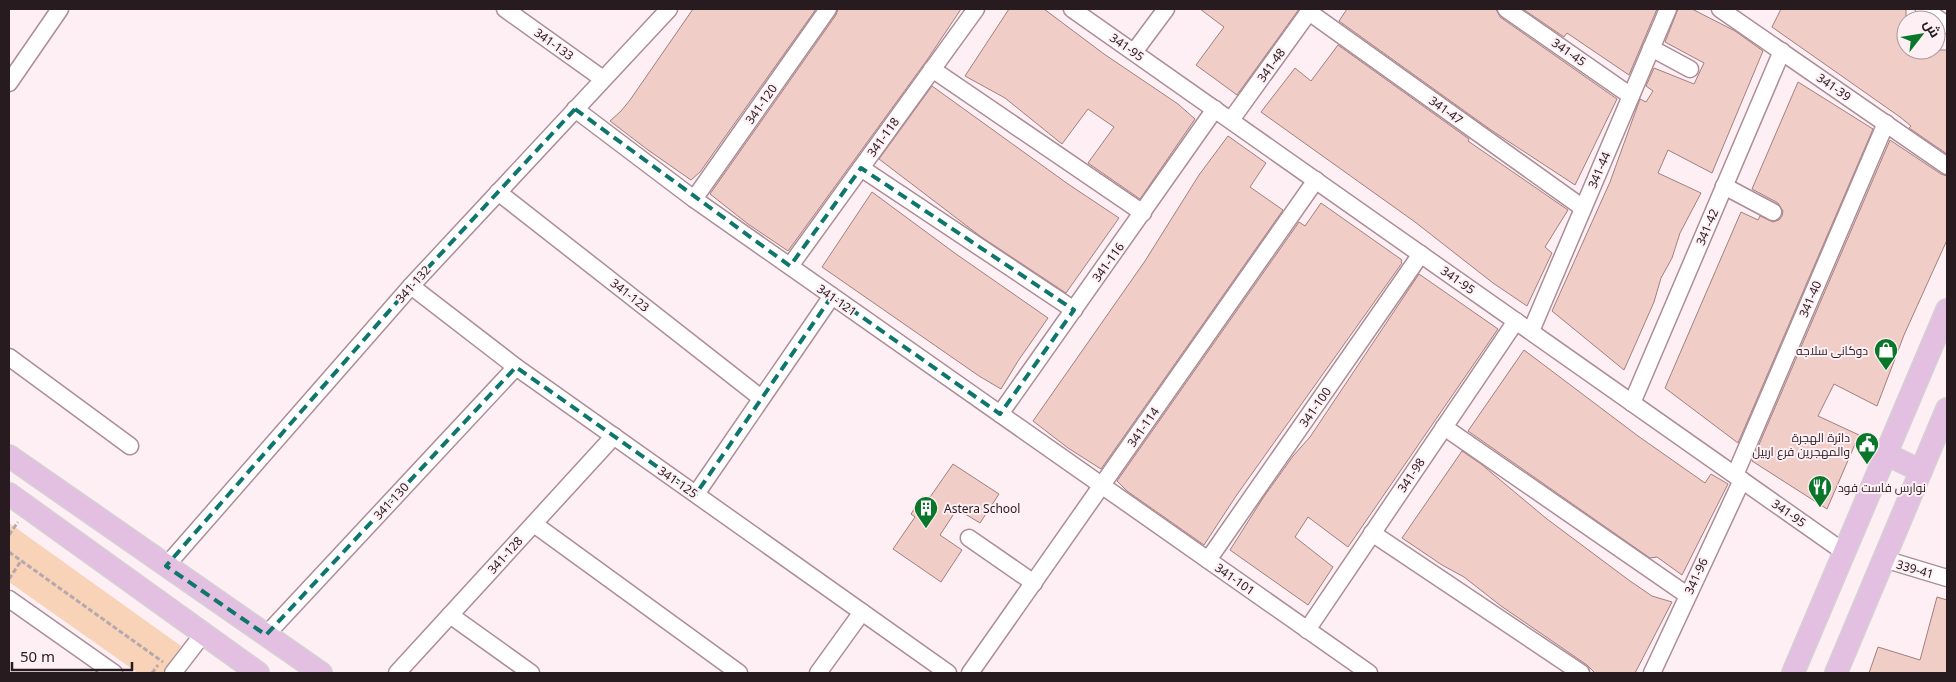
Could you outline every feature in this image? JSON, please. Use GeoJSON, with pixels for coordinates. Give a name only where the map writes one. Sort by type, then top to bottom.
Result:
{"type":"FeatureCollection","features":[{"type":"Feature","properties":{"kind":"main road"},"geometry":{"type":"LineString","coordinates":[[1793,673],[1947,310]]}},
{"type":"Feature","properties":{"kind":"main road"},"geometry":{"type":"LineString","coordinates":[[1836,673],[1946,413]]}},
{"type":"Feature","properties":{"kind":"main road"},"geometry":{"type":"LineString","coordinates":[[1886,454],[1921,470]]}},
{"type":"Feature","properties":{"kind":"main road"},"geometry":{"type":"LineString","coordinates":[[9,456],[321,673]]}},
{"type":"Feature","properties":{"kind":"main road"},"geometry":{"type":"LineString","coordinates":[[9,494],[258,673]]}},
{"type":"Feature","properties":{"kind":"street"},"geometry":{"type":"LineString","coordinates":[[9,83],[60,9]]}},
{"type":"Feature","properties":{"kind":"street","name":"341-133"},"geometry":{"type":"LineString","coordinates":[[505,9],[603,79]]}},
{"type":"Feature","properties":{"kind":"street","name":"341-132"},"geometry":{"type":"LineString","coordinates":[[166,566],[411,286],[669,9]]}},
{"type":"Feature","properties":{"kind":"street","name":"341-120"},"geometry":{"type":"LineString","coordinates":[[694,199],[828,9]]}},
{"type":"Feature","properties":{"kind":"street","name":"341-118"},"geometry":{"type":"LineString","coordinates":[[790,266],[976,9]]}},
{"type":"Feature","properties":{"kind":"street","name":"341-95"},"geometry":{"type":"LineString","coordinates":[[1072,9],[1844,552]]}},
{"type":"Feature","properties":{"kind":"street"},"geometry":{"type":"LineString","coordinates":[[1134,52],[1166,9]]}},
{"type":"Feature","properties":{"kind":"street","name":"341-45"},"geometry":{"type":"LineString","coordinates":[[1506,9],[1631,96]]}},
{"type":"Feature","properties":{"kind":"street","name":"341-44"},"geometry":{"type":"LineString","coordinates":[[1531,332],[1668,9]]}},
{"type":"Feature","properties":{"kind":"street","name":"341-39"},"geometry":{"type":"LineString","coordinates":[[1720,9],[1740,15],[1782,51],[1947,166]]}},
{"type":"Feature","properties":{"kind":"street"},"geometry":{"type":"LineString","coordinates":[[1924,9],[1947,24]]}},
{"type":"Feature","properties":{"kind":"street","name":"341-48"},"geometry":{"type":"LineString","coordinates":[[1231,120],[1310,10]]}},
{"type":"Feature","properties":{"kind":"street","name":"341-47"},"geometry":{"type":"LineString","coordinates":[[1310,10],[1583,208]]}},
{"type":"Feature","properties":{"kind":"street"},"geometry":{"type":"LineString","coordinates":[[1651,48],[1690,69]]}},
{"type":"Feature","properties":{"kind":"street","name":"341-42"},"geometry":{"type":"LineString","coordinates":[[1632,402],[1782,51]]}},
{"type":"Feature","properties":{"kind":"street"},"geometry":{"type":"LineString","coordinates":[[932,69],[1143,213]]}},
{"type":"Feature","properties":{"kind":"street","name":"341-121"},"geometry":{"type":"LineString","coordinates":[[575,109],[694,199],[1102,486]]}},
{"type":"Feature","properties":{"kind":"street","name":"341-116"},"geometry":{"type":"LineString","coordinates":[[1000,414],[1215,109]]}},
{"type":"Feature","properties":{"kind":"street","name":"341-40"},"geometry":{"type":"LineString","coordinates":[[1738,478],[1886,123]]}},
{"type":"Feature","properties":{"kind":"street"},"geometry":{"type":"LineString","coordinates":[[861,168],[1074,310]]}},
{"type":"Feature","properties":{"kind":"street","name":"341-114"},"geometry":{"type":"LineString","coordinates":[[970,673],[1316,180]]}},
{"type":"Feature","properties":{"kind":"street"},"geometry":{"type":"LineString","coordinates":[[1724,186],[1773,212]]}},
{"type":"Feature","properties":{"kind":"street","name":"341-123"},"geometry":{"type":"LineString","coordinates":[[498,192],[761,398]]}},
{"type":"Feature","properties":{"kind":"street","name":"341-100"},"geometry":{"type":"LineString","coordinates":[[1208,560],[1421,254]]}},
{"type":"Feature","properties":{"kind":"street","name":"341-125"},"geometry":{"type":"LineString","coordinates":[[411,286],[516,367],[948,673]]}},
{"type":"Feature","properties":{"kind":"street"},"geometry":{"type":"LineString","coordinates":[[696,494],[832,296]]}},
{"type":"Feature","properties":{"kind":"street","name":"341-98"},"geometry":{"type":"LineString","coordinates":[[1307,630],[1516,321]]}},
{"type":"Feature","properties":{"kind":"street"},"geometry":{"type":"LineString","coordinates":[[9,357],[130,446]]}},
{"type":"Feature","properties":{"kind":"street","name":"341-130"},"geometry":{"type":"LineString","coordinates":[[266,635],[516,367]]}},
{"type":"Feature","properties":{"kind":"street"},"geometry":{"type":"LineString","coordinates":[[1444,427],[1687,595]]}},
{"type":"Feature","properties":{"kind":"street","name":"341-128"},"geometry":{"type":"LineString","coordinates":[[397,673],[614,436]]}},
{"type":"Feature","properties":{"kind":"street","name":"341-96"},"geometry":{"type":"LineString","coordinates":[[1652,673],[1738,478]]}},
{"type":"Feature","properties":{"kind":"street","name":"341-101"},"geometry":{"type":"LineString","coordinates":[[1102,486],[1369,673]]}},
{"type":"Feature","properties":{"kind":"street"},"geometry":{"type":"LineString","coordinates":[[534,524],[739,673]]}},
{"type":"Feature","properties":{"kind":"street"},"geometry":{"type":"LineString","coordinates":[[1372,534],[1581,673]]}},
{"type":"Feature","properties":{"kind":"street"},"geometry":{"type":"LineString","coordinates":[[969,538],[1034,583]]}},
{"type":"Feature","properties":{"kind":"street","name":"339-41"},"geometry":{"type":"LineString","coordinates":[[1884,559],[1947,578]]}},
{"type":"Feature","properties":{"kind":"street"},"geometry":{"type":"LineString","coordinates":[[9,599],[114,673]]}},
{"type":"Feature","properties":{"kind":"street"},"geometry":{"type":"LineString","coordinates":[[818,673],[862,612]]}},
{"type":"Feature","properties":{"kind":"street"},"geometry":{"type":"LineString","coordinates":[[450,615],[532,673]]}},
{"type":"Feature","properties":{"kind":"street"},"geometry":{"type":"LineString","coordinates":[[168,668],[203,634]]}},
{"type":"Feature","properties":{"kind":"path"},"geometry":{"type":"LineString","coordinates":[[9,535],[18,522]]}},
{"type":"Feature","properties":{"kind":"path"},"geometry":{"type":"LineString","coordinates":[[9,552],[168,668]]}},
{"type":"Feature","properties":{"kind":"path"},"geometry":{"type":"LineString","coordinates":[[9,579],[21,561]]}},
{"type":"Feature","properties":{"kind":"highlighted area"},"geometry":{"type":"Polygon","coordinates":[[[575,109],[790,266],[861,168],[1074,310],[1000,414],[832,296],[696,494],[516,367],[266,635],[166,566],[411,286],[575,109]]]}},
{"type":"Feature","properties":{"kind":"shaded area"},"geometry":{"type":"Polygon","coordinates":[[[9,523],[181,646],[162,673],[138,673],[9,582],[9,523]]]}},
{"type":"Feature","properties":{"kind":"building"},"geometry":{"type":"Polygon","coordinates":[[[693,9],[816,9],[700,172],[691,180],[610,121],[630,100],[693,9]]]}},
{"type":"Feature","properties":{"kind":"building"},"geometry":{"type":"Polygon","coordinates":[[[838,9],[961,9],[927,60],[788,251],[748,224],[710,194],[836,15],[838,9]]]}},
{"type":"Feature","properties":{"kind":"building"},"geometry":{"type":"Polygon","coordinates":[[[1009,9],[1044,9],[1104,54],[1178,104],[1195,119],[1140,199],[1088,163],[1114,127],[1088,109],[1062,144],[1005,98],[965,76],[1009,9]]]}},
{"type":"Feature","properties":{"kind":"building"},"geometry":{"type":"Polygon","coordinates":[[[1200,9],[1299,9],[1237,95],[1196,65],[1224,27],[1200,9]]]}},
{"type":"Feature","properties":{"kind":"building"},"geometry":{"type":"Polygon","coordinates":[[[1347,9],[1496,9],[1500,17],[1617,99],[1575,185],[1491,130],[1339,21],[1347,9]]]}},
{"type":"Feature","properties":{"kind":"building"},"geometry":{"type":"Polygon","coordinates":[[[1523,9],[1657,9],[1629,75],[1567,33],[1564,37],[1523,9]]]}},
{"type":"Feature","properties":{"kind":"building"},"geometry":{"type":"Polygon","coordinates":[[[1678,9],[1692,9],[1735,31],[1763,51],[1712,173],[1668,150],[1658,173],[1701,193],[1680,233],[1672,258],[1661,278],[1654,302],[1624,370],[1552,311],[1610,182],[1640,99],[1646,102],[1653,91],[1646,86],[1654,68],[1694,84],[1704,63],[1665,42],[1678,9]]]}},
{"type":"Feature","properties":{"kind":"building"},"geometry":{"type":"Polygon","coordinates":[[[1781,9],[1906,9],[1896,10],[1896,60],[1946,60],[1947,50],[1947,154],[1909,128],[1911,126],[1900,117],[1772,27],[1781,9]]]}},
{"type":"Feature","properties":{"kind":"building"},"geometry":{"type":"Polygon","coordinates":[[[1338,45],[1469,139],[1468,141],[1568,210],[1545,247],[1552,253],[1527,306],[1493,283],[1415,222],[1261,112],[1295,68],[1311,81],[1338,45]]]}},
{"type":"Feature","properties":{"kind":"building"},"geometry":{"type":"Polygon","coordinates":[[[1798,82],[1873,129],[1738,443],[1665,388],[1741,212],[1758,220],[1760,216],[1773,222],[1779,220],[1782,216],[1783,211],[1778,203],[1752,189],[1798,82]]]}},
{"type":"Feature","properties":{"kind":"building"},"geometry":{"type":"Polygon","coordinates":[[[932,86],[1068,184],[1119,218],[1066,293],[980,236],[879,159],[932,86]]]}},
{"type":"Feature","properties":{"kind":"building"},"geometry":{"type":"Polygon","coordinates":[[[1228,136],[1266,163],[1250,187],[1283,210],[1101,469],[1068,448],[1033,421],[1145,261],[1199,175],[1228,136]]]}},
{"type":"Feature","properties":{"kind":"building"},"geometry":{"type":"Polygon","coordinates":[[[1890,140],[1941,174],[1947,176],[1947,240],[1904,335],[1877,406],[1834,384],[1818,416],[1859,435],[1827,509],[1752,461],[1890,140]]]}},
{"type":"Feature","properties":{"kind":"building"},"geometry":{"type":"Polygon","coordinates":[[[872,192],[956,254],[1048,318],[1001,389],[979,376],[822,267],[872,192]]]}},
{"type":"Feature","properties":{"kind":"building"},"geometry":{"type":"Polygon","coordinates":[[[1321,203],[1402,260],[1402,263],[1236,496],[1204,545],[1127,491],[1117,481],[1299,222],[1305,226],[1321,203]]]}},
{"type":"Feature","properties":{"kind":"building"},"geometry":{"type":"Polygon","coordinates":[[[1419,274],[1498,329],[1348,547],[1308,517],[1295,537],[1333,567],[1308,605],[1230,550],[1263,498],[1293,456],[1310,437],[1419,274]]]}},
{"type":"Feature","properties":{"kind":"building"},"geometry":{"type":"Polygon","coordinates":[[[1524,350],[1638,436],[1705,483],[1711,474],[1728,484],[1682,575],[1657,557],[1650,558],[1468,431],[1524,350]]]}},
{"type":"Feature","properties":{"kind":"building"},"geometry":{"type":"Polygon","coordinates":[[[1462,451],[1481,464],[1547,519],[1630,581],[1652,596],[1672,602],[1635,673],[1595,673],[1587,665],[1501,606],[1464,577],[1442,565],[1402,538],[1462,451]]]}},
{"type":"Feature","properties":{"kind":"building","name":"Astera School"},"geometry":{"type":"Polygon","coordinates":[[[953,464],[999,494],[980,523],[957,509],[940,535],[962,550],[941,582],[893,549],[915,517],[911,514],[922,497],[928,500],[953,464]]]}},
{"type":"Feature","properties":{"kind":"building"},"geometry":{"type":"Polygon","coordinates":[[[1937,597],[1947,600],[1947,673],[1869,673],[1878,647],[1920,660],[1937,597]]]}},
{"type":"Feature","properties":{"kind":"place","name":"دوكانى سلاجه"},"geometry":{"type":"Point","coordinates":[1886,371]}},
{"type":"Feature","properties":{"kind":"place","name":"دائرة الهجرة والمهجرين فرع اربيل"},"geometry":{"type":"Point","coordinates":[1867,465]}},
{"type":"Feature","properties":{"kind":"place","name":"نوارس فاست فود"},"geometry":{"type":"Point","coordinates":[1820,508]}},
{"type":"Feature","properties":{"kind":"place","name":"Astera School"},"geometry":{"type":"Point","coordinates":[926,529]}}]}
